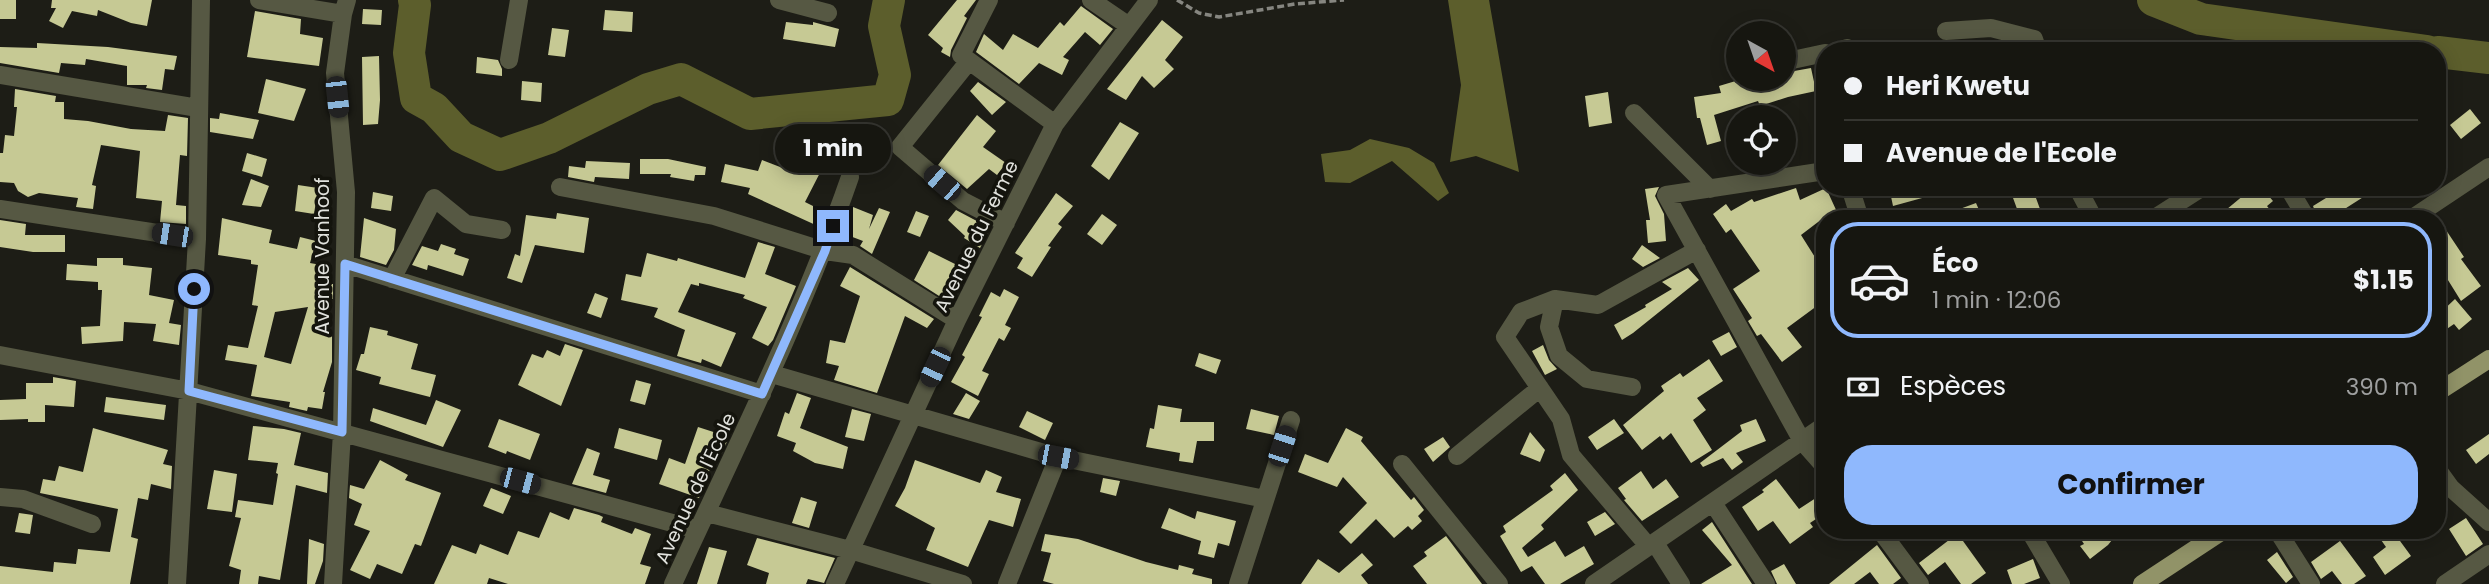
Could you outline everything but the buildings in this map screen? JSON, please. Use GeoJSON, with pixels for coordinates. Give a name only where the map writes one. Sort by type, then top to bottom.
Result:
{"type":"FeatureCollection","features":[{"type":"Feature","properties":{"kind":"main road"},"geometry":{"type":"LineString","coordinates":[[2446,387],[2489,359]]}},
{"type":"Feature","properties":{"kind":"main road"},"geometry":{"type":"LineString","coordinates":[[2142,584],[2210,539]]}},
{"type":"Feature","properties":{"kind":"street"},"geometry":{"type":"LineString","coordinates":[[177,584],[197,239],[201,0]]}},
{"type":"Feature","properties":{"kind":"street","name":"Avenue Vanhoof"},"geometry":{"type":"LineString","coordinates":[[259,0],[345,7],[335,73],[346,192],[342,432],[333,584]]}},
{"type":"Feature","properties":{"kind":"street"},"geometry":{"type":"LineString","coordinates":[[509,60],[519,0]]}},
{"type":"Feature","properties":{"kind":"street"},"geometry":{"type":"LineString","coordinates":[[779,0],[828,13]]}},
{"type":"Feature","properties":{"kind":"street"},"geometry":{"type":"LineString","coordinates":[[989,0],[961,55],[1055,124]]}},
{"type":"Feature","properties":{"kind":"street"},"geometry":{"type":"LineString","coordinates":[[1091,0],[1129,26]]}},
{"type":"Feature","properties":{"kind":"street","name":"Avenue du Ferme"},"geometry":{"type":"LineString","coordinates":[[835,584],[957,320],[1055,124],[1149,0]]}},
{"type":"Feature","properties":{"kind":"street"},"geometry":{"type":"LineString","coordinates":[[1946,31],[1991,28],[2034,38],[2035,42]]}},
{"type":"Feature","properties":{"kind":"street"},"geometry":{"type":"LineString","coordinates":[[1796,59],[1816,55]]}},
{"type":"Feature","properties":{"kind":"street"},"geometry":{"type":"LineString","coordinates":[[969,61],[900,147],[963,201],[1006,223]]}},
{"type":"Feature","properties":{"kind":"street"},"geometry":{"type":"LineString","coordinates":[[0,75],[198,108]]}},
{"type":"Feature","properties":{"kind":"street"},"geometry":{"type":"LineString","coordinates":[[1634,113],[1710,189]]}},
{"type":"Feature","properties":{"kind":"street"},"geometry":{"type":"LineString","coordinates":[[2446,196],[2489,167]]}},
{"type":"Feature","properties":{"kind":"street"},"geometry":{"type":"LineString","coordinates":[[1816,172],[1666,195],[1802,441],[1816,457]]}},
{"type":"Feature","properties":{"kind":"street","name":"Avenue de l'Ecole"},"geometry":{"type":"LineString","coordinates":[[673,584],[772,374],[825,251],[850,177]]}},
{"type":"Feature","properties":{"kind":"street"},"geometry":{"type":"LineString","coordinates":[[560,187],[713,216],[825,251],[853,255],[957,320]]}},
{"type":"Feature","properties":{"kind":"street"},"geometry":{"type":"LineString","coordinates":[[2167,210],[2189,196]]}},
{"type":"Feature","properties":{"kind":"street"},"geometry":{"type":"LineString","coordinates":[[2424,210],[2446,196]]}},
{"type":"Feature","properties":{"kind":"street"},"geometry":{"type":"LineString","coordinates":[[392,279],[434,198],[466,224],[502,230]]}},
{"type":"Feature","properties":{"kind":"street"},"geometry":{"type":"LineString","coordinates":[[0,208],[197,239]]}},
{"type":"Feature","properties":{"kind":"street"},"geometry":{"type":"LineString","coordinates":[[1682,584],[1652,545],[1572,455],[1561,419],[1505,337],[1521,312],[1555,299],[1598,305],[1697,250]]}},
{"type":"Feature","properties":{"kind":"street"},"geometry":{"type":"LineString","coordinates":[[345,264],[762,394]]}},
{"type":"Feature","properties":{"kind":"street"},"geometry":{"type":"LineString","coordinates":[[1555,299],[1549,327],[1559,356],[1587,379],[1632,387]]}},
{"type":"Feature","properties":{"kind":"street"},"geometry":{"type":"LineString","coordinates":[[0,355],[189,391],[698,530]]}},
{"type":"Feature","properties":{"kind":"street"},"geometry":{"type":"LineString","coordinates":[[772,374],[1058,457],[1265,499]]}},
{"type":"Feature","properties":{"kind":"street"},"geometry":{"type":"LineString","coordinates":[[1457,456],[1540,388]]}},
{"type":"Feature","properties":{"kind":"street"},"geometry":{"type":"LineString","coordinates":[[1238,584],[1291,420]]}},
{"type":"Feature","properties":{"kind":"street"},"geometry":{"type":"LineString","coordinates":[[1594,584],[1816,431]]}},
{"type":"Feature","properties":{"kind":"street"},"geometry":{"type":"LineString","coordinates":[[1007,584],[1058,457]]}},
{"type":"Feature","properties":{"kind":"street"},"geometry":{"type":"LineString","coordinates":[[1402,464],[1499,584]]}},
{"type":"Feature","properties":{"kind":"street"},"geometry":{"type":"LineString","coordinates":[[2446,481],[2489,522]]}},
{"type":"Feature","properties":{"kind":"street"},"geometry":{"type":"LineString","coordinates":[[0,497],[23,499],[92,524]]}},
{"type":"Feature","properties":{"kind":"street"},"geometry":{"type":"LineString","coordinates":[[1713,503],[1766,584]]}},
{"type":"Feature","properties":{"kind":"street"},"geometry":{"type":"LineString","coordinates":[[707,513],[850,550],[963,584]]}},
{"type":"Feature","properties":{"kind":"street"},"geometry":{"type":"LineString","coordinates":[[1887,539],[1920,584]]}},
{"type":"Feature","properties":{"kind":"street"},"geometry":{"type":"LineString","coordinates":[[2034,539],[2061,584]]}},
{"type":"Feature","properties":{"kind":"street"},"geometry":{"type":"LineString","coordinates":[[2283,539],[2311,584]]}},
{"type":"Feature","properties":{"kind":"street"},"geometry":{"type":"LineString","coordinates":[[2445,584],[2489,554]]}},
{"type":"Feature","properties":{"kind":"path"},"geometry":{"type":"LineString","coordinates":[[1177,0],[1199,13],[1219,17],[1295,4],[1344,0]]}},
{"type":"Feature","properties":{"kind":"shaded area"},"geometry":{"type":"Polygon","coordinates":[[[1448,0],[1489,0],[1519,172],[1476,156],[1450,162],[1461,85],[1448,0]]]}},
{"type":"Feature","properties":{"kind":"shaded area"},"geometry":{"type":"Polygon","coordinates":[[[1370,139],[1409,148],[1434,163],[1449,193],[1438,201],[1392,161],[1350,183],[1325,182],[1321,154],[1350,150],[1370,139]]]}},
{"type":"Feature","properties":{"kind":"waterway"},"geometry":{"type":"LineString","coordinates":[[414,0],[409,53],[416,98],[434,108],[461,137],[500,155],[549,138],[648,89],[681,79],[750,114],[888,100],[895,75],[884,26],[889,0]]}},
{"type":"Feature","properties":{"kind":"waterway"},"geometry":{"type":"LineString","coordinates":[[2153,0],[2201,19],[2363,42]]}},
{"type":"Feature","properties":{"kind":"waterway"},"geometry":{"type":"LineString","coordinates":[[2446,53],[2489,58]]}},
{"type":"Feature","properties":{"kind":"route"},"geometry":{"type":"LineString","coordinates":[[194,289],[189,391],[342,432],[345,264],[762,394],[825,251],[833,226]]}}]}
